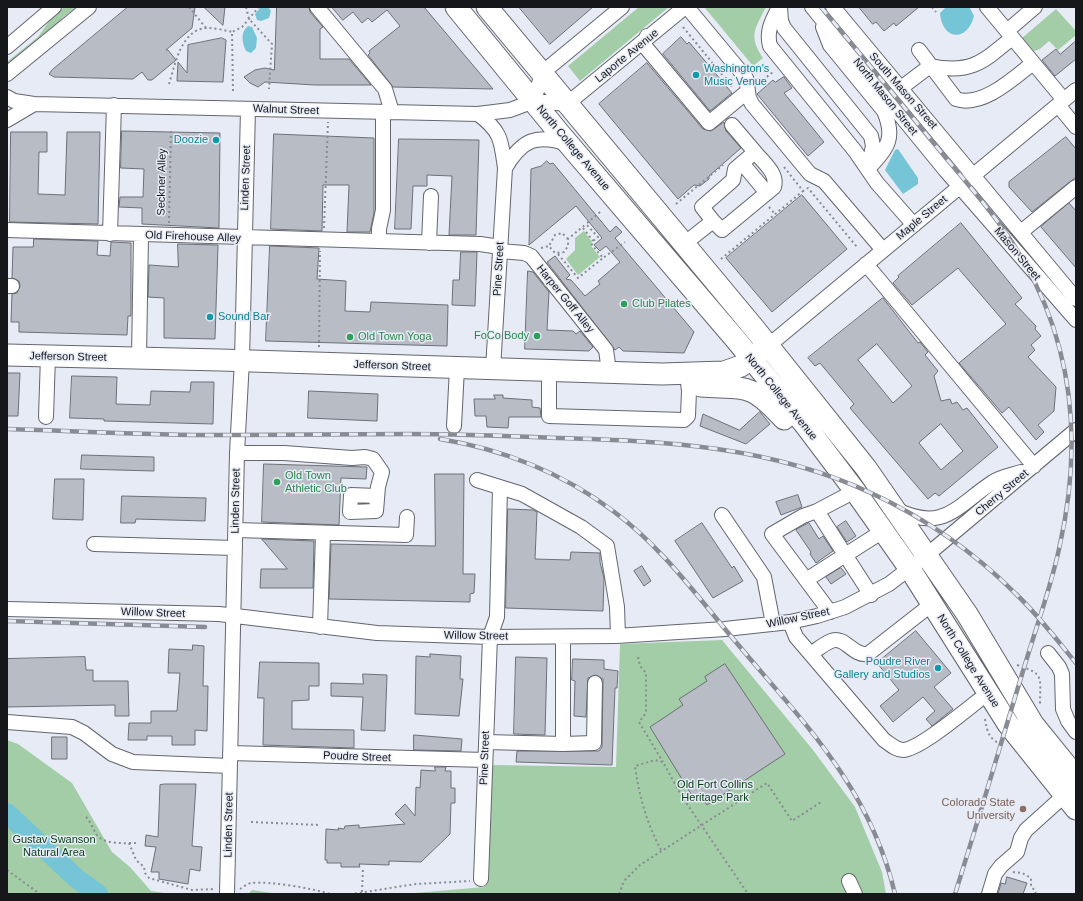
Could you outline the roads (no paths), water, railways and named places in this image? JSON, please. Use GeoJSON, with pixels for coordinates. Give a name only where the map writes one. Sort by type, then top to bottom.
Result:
{"type":"FeatureCollection","features":[{"type":"Feature","properties":{"kind":"highway","name":"North College Avenue"},"geometry":{"type":"LineString","coordinates":[[456,7],[569,144],[751,359],[826,453],[855,491],[910,569],[1008,724],[1072,796]]}},
{"type":"Feature","properties":{"kind":"highway","name":"North College Avenue"},"geometry":{"type":"LineString","coordinates":[[487,7],[684,244],[849,446],[928,555],[967,614],[1016,698],[1033,724],[1076,777]]}},
{"type":"Feature","properties":{"kind":"highway","name":"Jefferson Street"},"geometry":{"type":"LineString","coordinates":[[7,355],[242,360],[318,364],[549,371],[609,371],[662,374],[688,379],[724,372],[741,366],[768,346]]}},
{"type":"Feature","properties":{"kind":"highway"},"geometry":{"type":"LineString","coordinates":[[688,379],[733,386],[756,392],[768,401],[794,432],[826,453]]}},
{"type":"Feature","properties":{"kind":"street"},"geometry":{"type":"LineString","coordinates":[[7,47],[54,7]]}},
{"type":"Feature","properties":{"kind":"street"},"geometry":{"type":"LineString","coordinates":[[7,74],[89,7]]}},
{"type":"Feature","properties":{"kind":"street"},"geometry":{"type":"LineString","coordinates":[[317,7],[385,89],[387,112],[384,210],[379,229],[379,241]]}},
{"type":"Feature","properties":{"kind":"street"},"geometry":{"type":"LineString","coordinates":[[567,104],[534,101],[542,73],[622,7]]}},
{"type":"Feature","properties":{"kind":"street"},"geometry":{"type":"LineString","coordinates":[[676,7],[651,29],[643,44],[709,123],[746,88]]}},
{"type":"Feature","properties":{"kind":"street"},"geometry":{"type":"LineString","coordinates":[[686,7],[746,78],[746,88],[752,104],[810,174],[824,181],[883,250]]}},
{"type":"Feature","properties":{"kind":"street","name":"Laporte Avenue"},"geometry":{"type":"LineString","coordinates":[[567,104],[643,44],[686,7]]}},
{"type":"Feature","properties":{"kind":"street"},"geometry":{"type":"LineString","coordinates":[[780,7],[781,20],[784,28],[870,136],[873,146],[868,169]]}},
{"type":"Feature","properties":{"kind":"street"},"geometry":{"type":"LineString","coordinates":[[780,7],[769,28],[767,37],[770,46],[856,151],[877,183],[914,224]]}},
{"type":"Feature","properties":{"kind":"street","name":"North Mason Street"},"geometry":{"type":"LineString","coordinates":[[812,7],[960,186]]}},
{"type":"Feature","properties":{"kind":"street","name":"South Mason Street"},"geometry":{"type":"LineString","coordinates":[[833,7],[974,174]]}},
{"type":"Feature","properties":{"kind":"street"},"geometry":{"type":"LineString","coordinates":[[987,7],[1033,63],[1061,102],[1076,127]]}},
{"type":"Feature","properties":{"kind":"street"},"geometry":{"type":"LineString","coordinates":[[901,88],[930,66],[947,69],[960,69],[976,65],[990,57],[1035,7]]}},
{"type":"Feature","properties":{"kind":"street"},"geometry":{"type":"LineString","coordinates":[[821,19],[824,34],[830,45],[884,111],[888,119],[891,129],[888,142],[880,155],[868,169]]}},
{"type":"Feature","properties":{"kind":"street"},"geometry":{"type":"LineString","coordinates":[[919,50],[956,99],[964,101],[990,94],[1006,84],[1033,63]]}},
{"type":"Feature","properties":{"kind":"street","name":"Maple Street"},"geometry":{"type":"LineString","coordinates":[[768,346],[1076,90]]}},
{"type":"Feature","properties":{"kind":"street","name":"Walnut Street"},"geometry":{"type":"LineString","coordinates":[[7,97],[21,102],[34,104],[478,114],[504,112],[534,101]]}},
{"type":"Feature","properties":{"kind":"street"},"geometry":{"type":"LineString","coordinates":[[7,120],[34,104]]}},
{"type":"Feature","properties":{"kind":"street"},"geometry":{"type":"LineString","coordinates":[[110,234],[114,105]]}},
{"type":"Feature","properties":{"kind":"street","name":"Linden Street"},"geometry":{"type":"LineString","coordinates":[[221,891],[230,760],[237,453],[242,360],[248,109]]}},
{"type":"Feature","properties":{"kind":"street","name":"Pine Street"},"geometry":{"type":"LineString","coordinates":[[478,114],[492,125],[498,133],[502,146],[505,168],[493,369]]}},
{"type":"Feature","properties":{"kind":"street"},"geometry":{"type":"LineString","coordinates":[[732,126],[749,157],[773,174],[776,180],[770,190],[722,230],[702,207],[733,180],[735,169],[749,157]]}},
{"type":"Feature","properties":{"kind":"street"},"geometry":{"type":"LineString","coordinates":[[505,168],[514,154],[521,147],[537,139],[554,139],[569,144]]}},
{"type":"Feature","properties":{"kind":"street","name":"Mason Street"},"geometry":{"type":"LineString","coordinates":[[974,174],[1076,299]]}},
{"type":"Feature","properties":{"kind":"street","name":"Mason Street"},"geometry":{"type":"LineString","coordinates":[[960,186],[1076,320]]}},
{"type":"Feature","properties":{"kind":"street"},"geometry":{"type":"LineString","coordinates":[[1021,232],[1076,187]]}},
{"type":"Feature","properties":{"kind":"street"},"geometry":{"type":"LineString","coordinates":[[429,243],[431,196]]}},
{"type":"Feature","properties":{"kind":"street"},"geometry":{"type":"LineString","coordinates":[[684,244],[713,220]]}},
{"type":"Feature","properties":{"kind":"street","name":"Old Firehouse Alley"},"geometry":{"type":"LineString","coordinates":[[7,230],[169,236],[379,241],[429,243],[500,249]]}},
{"type":"Feature","properties":{"kind":"street"},"geometry":{"type":"LineString","coordinates":[[139,358],[141,235]]}},
{"type":"Feature","properties":{"kind":"street","name":"Harper Goff Alley"},"geometry":{"type":"LineString","coordinates":[[500,249],[524,253],[531,256],[606,350],[609,371]]}},
{"type":"Feature","properties":{"kind":"street"},"geometry":{"type":"LineString","coordinates":[[866,264],[1032,468],[994,481],[957,510],[944,516],[935,518],[919,518],[895,508]]}},
{"type":"Feature","properties":{"kind":"street"},"geometry":{"type":"LineString","coordinates":[[46,417],[48,356]]}},
{"type":"Feature","properties":{"kind":"street"},"geometry":{"type":"LineString","coordinates":[[454,426],[457,368]]}},
{"type":"Feature","properties":{"kind":"street"},"geometry":{"type":"LineString","coordinates":[[549,371],[549,416],[684,420],[688,416],[688,379]]}},
{"type":"Feature","properties":{"kind":"street","name":"Cherry Street"},"geometry":{"type":"LineString","coordinates":[[928,555],[1076,430]]}},
{"type":"Feature","properties":{"kind":"street"},"geometry":{"type":"LineString","coordinates":[[237,453],[284,453],[320,457],[365,457],[373,459],[382,472],[377,496]]}},
{"type":"Feature","properties":{"kind":"street"},"geometry":{"type":"LineString","coordinates":[[477,480],[522,494],[581,527],[607,546],[617,607],[618,635]]}},
{"type":"Feature","properties":{"kind":"street","name":"Pine Street"},"geometry":{"type":"LineString","coordinates":[[481,879],[490,637],[497,617],[500,487]]}},
{"type":"Feature","properties":{"kind":"street"},"geometry":{"type":"LineString","coordinates":[[830,612],[772,534],[803,516],[817,511],[855,491]]}},
{"type":"Feature","properties":{"kind":"street"},"geometry":{"type":"LineString","coordinates":[[817,511],[871,595]]}},
{"type":"Feature","properties":{"kind":"street"},"geometry":{"type":"LineString","coordinates":[[722,515],[764,577],[772,624]]}},
{"type":"Feature","properties":{"kind":"street"},"geometry":{"type":"LineString","coordinates":[[236,530],[323,534],[406,535],[407,517]]}},
{"type":"Feature","properties":{"kind":"street"},"geometry":{"type":"LineString","coordinates":[[806,580],[883,531]]}},
{"type":"Feature","properties":{"kind":"street"},"geometry":{"type":"LineString","coordinates":[[320,627],[323,534]]}},
{"type":"Feature","properties":{"kind":"street"},"geometry":{"type":"LineString","coordinates":[[94,544],[235,548]]}},
{"type":"Feature","properties":{"kind":"street","name":"Willow Street"},"geometry":{"type":"LineString","coordinates":[[7,609],[219,614],[377,633],[490,637],[563,637],[725,629],[790,622],[830,612],[871,595],[928,555]]}},
{"type":"Feature","properties":{"kind":"street"},"geometry":{"type":"LineString","coordinates":[[812,653],[832,640],[841,640],[854,651],[862,655],[868,654],[932,604]]}},
{"type":"Feature","properties":{"kind":"street"},"geometry":{"type":"LineString","coordinates":[[790,622],[796,637],[812,653],[884,740],[893,747],[902,750],[919,745],[988,694]]}},
{"type":"Feature","properties":{"kind":"street"},"geometry":{"type":"LineString","coordinates":[[563,637],[563,744]]}},
{"type":"Feature","properties":{"kind":"street"},"geometry":{"type":"LineString","coordinates":[[1048,653],[1059,667],[1062,674],[1063,709],[1068,721],[1076,732]]}},
{"type":"Feature","properties":{"kind":"street"},"geometry":{"type":"LineString","coordinates":[[486,742],[563,744],[594,743],[595,683]]}},
{"type":"Feature","properties":{"kind":"street","name":"Poudre Street"},"geometry":{"type":"LineString","coordinates":[[7,722],[72,727],[84,733],[112,754],[133,762],[230,760],[485,760]]}},
{"type":"Feature","properties":{"kind":"street"},"geometry":{"type":"LineString","coordinates":[[989,894],[995,874],[1001,866],[1017,852],[1021,838],[1026,830],[1072,796]]}},
{"type":"Feature","properties":{"kind":"street"},"geometry":{"type":"LineString","coordinates":[[850,881],[855,894]]}},
{"type":"Feature","properties":{"kind":"water"},"geometry":{"type":"Polygon","coordinates":[[[261,7],[268,7],[271,11],[269,18],[261,21],[257,20],[255,14],[261,7]]]}},
{"type":"Feature","properties":{"kind":"water"},"geometry":{"type":"Polygon","coordinates":[[[946,7],[970,8],[974,16],[971,25],[966,31],[955,35],[945,29],[940,13],[946,7]]]}},
{"type":"Feature","properties":{"kind":"water"},"geometry":{"type":"Polygon","coordinates":[[[248,26],[252,27],[257,38],[256,48],[251,53],[246,51],[243,41],[245,28],[248,26]]]}},
{"type":"Feature","properties":{"kind":"water"},"geometry":{"type":"Polygon","coordinates":[[[898,149],[918,178],[918,184],[903,194],[885,170],[895,150],[898,149]]]}},
{"type":"Feature","properties":{"kind":"waterway"},"geometry":{"type":"LineString","coordinates":[[7,813],[76,878],[98,894]]}},
{"type":"Feature","properties":{"kind":"railway"},"geometry":{"type":"LineString","coordinates":[[821,7],[974,191],[1005,232],[1024,262],[1041,296],[1054,330],[1064,366],[1069,401],[1071,438],[1070,474],[1066,512],[1059,549],[1048,590],[955,894]]}},
{"type":"Feature","properties":{"kind":"railway"},"geometry":{"type":"LineString","coordinates":[[7,429],[179,435],[445,434],[598,439],[678,444],[756,456],[795,465],[833,477],[871,493],[911,513],[930,525],[966,550],[1016,594],[1032,610],[1076,663]]}},
{"type":"Feature","properties":{"kind":"railway"},"geometry":{"type":"LineString","coordinates":[[440,439],[463,443],[509,456],[553,474],[594,497],[647,540],[678,572],[785,699],[831,757],[851,788],[869,821],[884,856],[895,894]]}},
{"type":"Feature","properties":{"kind":"railway"},"geometry":{"type":"LineString","coordinates":[[7,621],[205,627]]}},
{"type":"Feature","properties":{"kind":"place","name":"Washington's Music Venue"},"geometry":{"type":"Point","coordinates":[696,75]}},
{"type":"Feature","properties":{"kind":"place","name":"Doozie"},"geometry":{"type":"Point","coordinates":[216,140]}},
{"type":"Feature","properties":{"kind":"place","name":"Club Pilates"},"geometry":{"type":"Point","coordinates":[624,304]}},
{"type":"Feature","properties":{"kind":"place","name":"Sound Bar"},"geometry":{"type":"Point","coordinates":[210,317]}},
{"type":"Feature","properties":{"kind":"place","name":"FoCo Body"},"geometry":{"type":"Point","coordinates":[537,336]}},
{"type":"Feature","properties":{"kind":"place","name":"Old Town Yoga"},"geometry":{"type":"Point","coordinates":[350,337]}},
{"type":"Feature","properties":{"kind":"place","name":"Old Town Athletic Club"},"geometry":{"type":"Point","coordinates":[277,482]}},
{"type":"Feature","properties":{"kind":"place","name":"Poudre River Gallery and Studios"},"geometry":{"type":"Point","coordinates":[938,668]}},
{"type":"Feature","properties":{"kind":"place","name":"Colorado State University"},"geometry":{"type":"Point","coordinates":[1023,809]}},
{"type":"Feature","properties":{"kind":"park label","name":"Old Fort Collins Heritage Park"},"geometry":{"type":"Point","coordinates":[715,791]}},
{"type":"Feature","properties":{"kind":"park label","name":"Gustav Swanson Natural Area"},"geometry":{"type":"Point","coordinates":[54,846]}}]}
